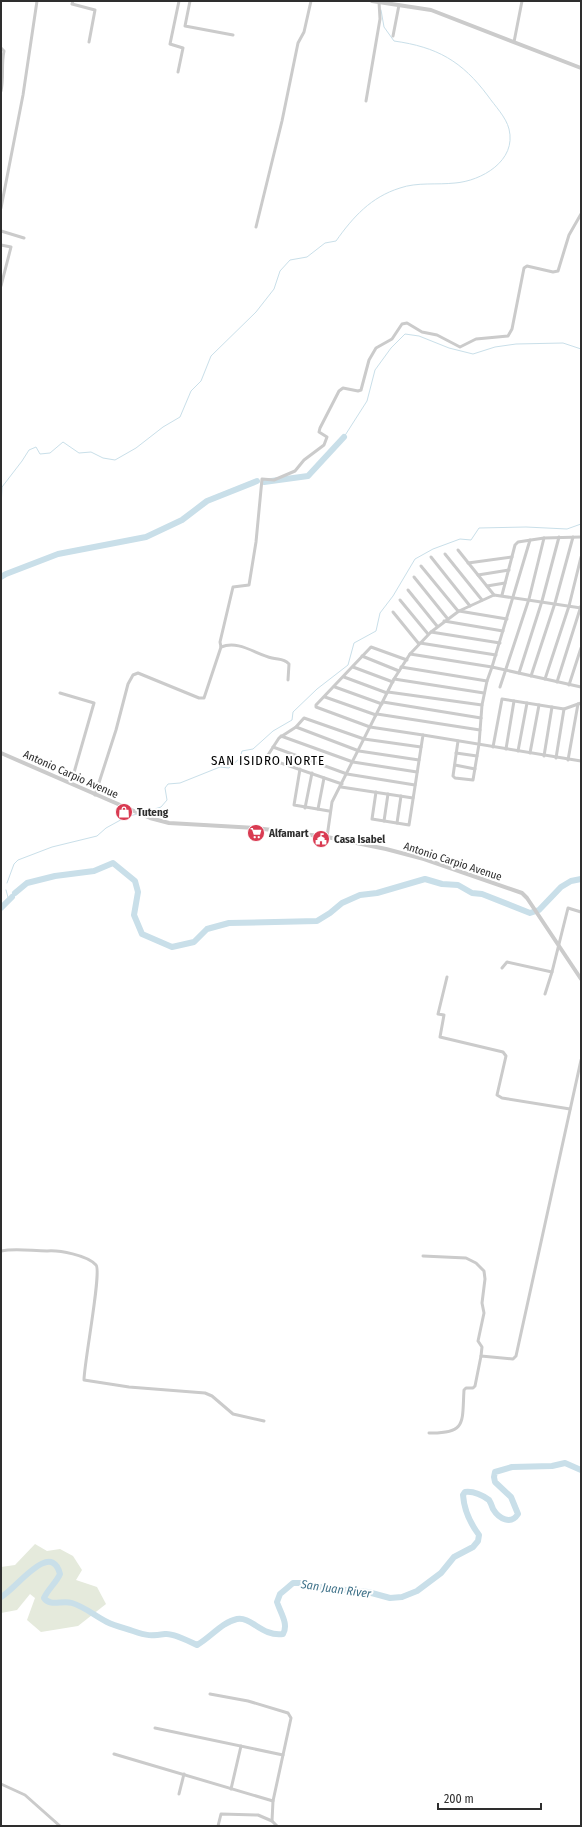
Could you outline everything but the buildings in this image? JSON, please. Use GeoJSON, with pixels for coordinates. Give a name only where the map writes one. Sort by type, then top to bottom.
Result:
{"type":"FeatureCollection","features":[{"type":"Feature","properties":{"kind":"street"},"geometry":{"type":"LineString","coordinates":[[1,208],[23,95],[37,1]]}},
{"type":"Feature","properties":{"kind":"street"},"geometry":{"type":"LineString","coordinates":[[73,1],[72,4],[96,10],[89,42]]}},
{"type":"Feature","properties":{"kind":"street"},"geometry":{"type":"LineString","coordinates":[[178,72],[182,48],[170,44],[179,1]]}},
{"type":"Feature","properties":{"kind":"street"},"geometry":{"type":"LineString","coordinates":[[190,1],[185,26],[233,36]]}},
{"type":"Feature","properties":{"kind":"street"},"geometry":{"type":"LineString","coordinates":[[256,227],[282,121],[298,43],[304,32],[311,1]]}},
{"type":"Feature","properties":{"kind":"street"},"geometry":{"type":"LineString","coordinates":[[372,1],[431,10],[581,68]]}},
{"type":"Feature","properties":{"kind":"street"},"geometry":{"type":"LineString","coordinates":[[514,43],[522,1]]}},
{"type":"Feature","properties":{"kind":"street"},"geometry":{"type":"LineString","coordinates":[[366,101],[380,20],[379,2]]}},
{"type":"Feature","properties":{"kind":"street"},"geometry":{"type":"LineString","coordinates":[[393,36],[399,6]]}},
{"type":"Feature","properties":{"kind":"street"},"geometry":{"type":"LineString","coordinates":[[1,48],[4,51],[2,61],[4,79],[1,91]]}},
{"type":"Feature","properties":{"kind":"street"},"geometry":{"type":"LineString","coordinates":[[95,795],[116,730],[128,684],[133,675],[138,673],[199,698],[204,698],[221,647],[220,642],[233,588],[249,585],[256,542],[262,479],[274,480],[295,471],[304,460],[324,445],[327,437],[319,432],[320,428],[339,391],[343,388],[358,391],[361,390],[369,360],[376,348],[392,339],[402,324],[407,323],[422,332],[437,335],[460,348],[476,339],[508,336],[512,329],[524,268],[527,266],[553,272],[558,271],[569,235],[581,214]]}},
{"type":"Feature","properties":{"kind":"street"},"geometry":{"type":"LineString","coordinates":[[1,231],[24,238]]}},
{"type":"Feature","properties":{"kind":"street"},"geometry":{"type":"LineString","coordinates":[[1,245],[11,247],[2,271],[1,286]]}},
{"type":"Feature","properties":{"kind":"street"},"geometry":{"type":"LineString","coordinates":[[519,673],[542,601],[559,537]]}},
{"type":"Feature","properties":{"kind":"street"},"geometry":{"type":"LineString","coordinates":[[531,676],[555,603],[573,537]]}},
{"type":"Feature","properties":{"kind":"street"},"geometry":{"type":"LineString","coordinates":[[502,595],[516,543],[544,538],[581,537]]}},
{"type":"Feature","properties":{"kind":"street"},"geometry":{"type":"LineString","coordinates":[[500,687],[529,599],[544,538]]}},
{"type":"Feature","properties":{"kind":"street"},"geometry":{"type":"LineString","coordinates":[[458,741],[454,776],[455,778],[473,780],[479,744],[484,693],[530,540]]}},
{"type":"Feature","properties":{"kind":"street"},"geometry":{"type":"LineString","coordinates":[[458,550],[494,595]]}},
{"type":"Feature","properties":{"kind":"street"},"geometry":{"type":"LineString","coordinates":[[445,554],[482,600]]}},
{"type":"Feature","properties":{"kind":"street"},"geometry":{"type":"LineString","coordinates":[[430,557],[470,606]]}},
{"type":"Feature","properties":{"kind":"street"},"geometry":{"type":"LineString","coordinates":[[468,563],[512,557]]}},
{"type":"Feature","properties":{"kind":"street"},"geometry":{"type":"LineString","coordinates":[[545,679],[569,606],[581,557]]}},
{"type":"Feature","properties":{"kind":"street"},"geometry":{"type":"LineString","coordinates":[[421,566],[459,611],[507,619]]}},
{"type":"Feature","properties":{"kind":"street"},"geometry":{"type":"LineString","coordinates":[[478,574],[509,570]]}},
{"type":"Feature","properties":{"kind":"street"},"geometry":{"type":"LineString","coordinates":[[414,577],[446,620],[503,631]]}},
{"type":"Feature","properties":{"kind":"street"},"geometry":{"type":"LineString","coordinates":[[487,586],[505,583]]}},
{"type":"Feature","properties":{"kind":"street"},"geometry":{"type":"LineString","coordinates":[[408,590],[437,626]]}},
{"type":"Feature","properties":{"kind":"street"},"geometry":{"type":"LineString","coordinates":[[327,837],[329,811],[332,802],[400,669],[419,643],[437,626],[459,611],[494,595],[581,607],[557,682]]}},
{"type":"Feature","properties":{"kind":"street"},"geometry":{"type":"LineString","coordinates":[[400,600],[430,633],[500,643]]}},
{"type":"Feature","properties":{"kind":"street"},"geometry":{"type":"LineString","coordinates":[[393,612],[419,643],[496,655]]}},
{"type":"Feature","properties":{"kind":"street"},"geometry":{"type":"LineString","coordinates":[[221,647],[228,644],[243,646],[272,658],[285,660],[289,664],[288,680]]}},
{"type":"Feature","properties":{"kind":"street"},"geometry":{"type":"LineString","coordinates":[[407,660],[373,646],[362,656],[326,697],[316,705],[316,707],[370,727],[568,760],[581,761],[581,756]]}},
{"type":"Feature","properties":{"kind":"street"},"geometry":{"type":"LineString","coordinates":[[569,685],[581,648]]}},
{"type":"Feature","properties":{"kind":"street"},"geometry":{"type":"LineString","coordinates":[[410,654],[492,667],[581,687]]}},
{"type":"Feature","properties":{"kind":"street"},"geometry":{"type":"LineString","coordinates":[[362,656],[400,669],[487,681]]}},
{"type":"Feature","properties":{"kind":"street"},"geometry":{"type":"LineString","coordinates":[[353,667],[393,681],[484,693]]}},
{"type":"Feature","properties":{"kind":"street"},"geometry":{"type":"LineString","coordinates":[[344,677],[388,693],[482,705]]}},
{"type":"Feature","properties":{"kind":"street"},"geometry":{"type":"LineString","coordinates":[[335,687],[382,703],[481,718]]}},
{"type":"Feature","properties":{"kind":"street"},"geometry":{"type":"LineString","coordinates":[[60,693],[94,703],[71,783]]}},
{"type":"Feature","properties":{"kind":"street"},"geometry":{"type":"LineString","coordinates":[[326,697],[376,715],[480,730]]}},
{"type":"Feature","properties":{"kind":"street"},"geometry":{"type":"LineString","coordinates":[[493,747],[502,699],[564,708],[580,704],[568,760]]}},
{"type":"Feature","properties":{"kind":"street"},"geometry":{"type":"LineString","coordinates":[[506,749],[514,701]]}},
{"type":"Feature","properties":{"kind":"street"},"geometry":{"type":"LineString","coordinates":[[518,751],[527,703]]}},
{"type":"Feature","properties":{"kind":"street"},"geometry":{"type":"LineString","coordinates":[[530,753],[539,705]]}},
{"type":"Feature","properties":{"kind":"street"},"geometry":{"type":"LineString","coordinates":[[544,756],[552,707]]}},
{"type":"Feature","properties":{"kind":"street"},"geometry":{"type":"LineString","coordinates":[[556,758],[564,708]]}},
{"type":"Feature","properties":{"kind":"street"},"geometry":{"type":"LineString","coordinates":[[413,798],[341,786],[312,773],[269,759],[268,755],[281,736],[296,727],[305,718],[364,739],[421,748]]}},
{"type":"Feature","properties":{"kind":"street"},"geometry":{"type":"LineString","coordinates":[[296,727],[359,751],[419,760]]}},
{"type":"Feature","properties":{"kind":"street"},"geometry":{"type":"LineString","coordinates":[[376,792],[372,819],[409,825],[423,735]]}},
{"type":"Feature","properties":{"kind":"street"},"geometry":{"type":"LineString","coordinates":[[281,736],[353,762],[417,772]]}},
{"type":"Feature","properties":{"kind":"street"},"geometry":{"type":"LineString","coordinates":[[273,747],[347,774],[415,785]]}},
{"type":"Feature","properties":{"kind":"street","name":"Antonio Carpio Avenue"},"geometry":{"type":"LineString","coordinates":[[1,753],[150,818],[169,823],[256,828],[327,837],[386,849],[424,859],[522,893],[581,979]]}},
{"type":"Feature","properties":{"kind":"street"},"geometry":{"type":"LineString","coordinates":[[456,753],[477,756]]}},
{"type":"Feature","properties":{"kind":"street"},"geometry":{"type":"LineString","coordinates":[[455,765],[475,769]]}},
{"type":"Feature","properties":{"kind":"street"},"geometry":{"type":"LineString","coordinates":[[300,769],[294,803],[296,806],[329,811]]}},
{"type":"Feature","properties":{"kind":"street"},"geometry":{"type":"LineString","coordinates":[[305,808],[312,773]]}},
{"type":"Feature","properties":{"kind":"street"},"geometry":{"type":"LineString","coordinates":[[318,810],[324,778]]}},
{"type":"Feature","properties":{"kind":"street"},"geometry":{"type":"LineString","coordinates":[[384,821],[388,794]]}},
{"type":"Feature","properties":{"kind":"street"},"geometry":{"type":"LineString","coordinates":[[397,823],[401,796]]}},
{"type":"Feature","properties":{"kind":"street"},"geometry":{"type":"LineString","coordinates":[[544,994],[552,972],[568,908],[581,912]]}},
{"type":"Feature","properties":{"kind":"street"},"geometry":{"type":"LineString","coordinates":[[502,968],[507,962],[552,972]]}},
{"type":"Feature","properties":{"kind":"street"},"geometry":{"type":"LineString","coordinates":[[447,976],[438,1014],[444,1015],[440,1037],[503,1052],[506,1056],[497,1095],[502,1098],[570,1109]]}},
{"type":"Feature","properties":{"kind":"street"},"geometry":{"type":"LineString","coordinates":[[481,1356],[513,1359],[516,1356],[581,1060]]}},
{"type":"Feature","properties":{"kind":"street"},"geometry":{"type":"LineString","coordinates":[[1,1250],[55,1250],[76,1256],[96,1265],[98,1269],[84,1380],[129,1387],[205,1393],[212,1396],[232,1414],[264,1421]]}},
{"type":"Feature","properties":{"kind":"street"},"geometry":{"type":"LineString","coordinates":[[423,1256],[466,1258],[476,1262],[484,1271],[485,1278],[482,1303],[484,1313],[478,1341],[482,1347],[475,1386],[464,1390],[462,1421],[459,1426],[446,1434],[428,1433]]}},
{"type":"Feature","properties":{"kind":"street"},"geometry":{"type":"LineString","coordinates":[[210,1694],[248,1701],[288,1714],[291,1718],[273,1801],[272,1823]]}},
{"type":"Feature","properties":{"kind":"street"},"geometry":{"type":"LineString","coordinates":[[155,1728],[283,1756]]}},
{"type":"Feature","properties":{"kind":"street"},"geometry":{"type":"LineString","coordinates":[[231,1789],[241,1746]]}},
{"type":"Feature","properties":{"kind":"street"},"geometry":{"type":"LineString","coordinates":[[114,1754],[273,1801]]}},
{"type":"Feature","properties":{"kind":"street"},"geometry":{"type":"LineString","coordinates":[[179,1794],[184,1774]]}},
{"type":"Feature","properties":{"kind":"street"},"geometry":{"type":"LineString","coordinates":[[1,1784],[25,1795],[60,1826]]}},
{"type":"Feature","properties":{"kind":"street"},"geometry":{"type":"LineString","coordinates":[[218,1826],[222,1814],[258,1815],[277,1826]]}},
{"type":"Feature","properties":{"kind":"shaded area"},"geometry":{"type":"Polygon","coordinates":[[[35,1544],[47,1551],[60,1549],[73,1556],[82,1570],[76,1580],[97,1587],[106,1604],[78,1626],[41,1632],[27,1620],[35,1598],[30,1594],[17,1610],[1,1613],[1,1567],[15,1565],[35,1544]]]}},
{"type":"Feature","properties":{"kind":"waterway"},"geometry":{"type":"LineString","coordinates":[[1,509],[2,487],[29,450],[36,447],[40,454],[50,453],[63,442],[79,453],[91,452],[103,458],[115,460],[136,448],[163,427],[180,417],[191,391],[201,381],[211,356],[256,312],[274,289],[280,271],[290,260],[307,257],[325,243],[336,241],[356,216],[371,202],[390,192],[407,186],[455,183],[476,178],[495,167],[502,160],[508,151],[510,140],[509,129],[503,116],[488,96],[468,73],[447,58],[423,47],[394,41],[384,27],[381,10]]}},
{"type":"Feature","properties":{"kind":"waterway"},"geometry":{"type":"LineString","coordinates":[[344,437],[367,401],[375,370],[391,348],[405,334],[419,336],[449,348],[473,354],[495,347],[516,344],[563,343],[581,349]]}},
{"type":"Feature","properties":{"kind":"waterway"},"geometry":{"type":"LineString","coordinates":[[264,482],[308,476],[344,437]]}},
{"type":"Feature","properties":{"kind":"waterway"},"geometry":{"type":"LineString","coordinates":[[1,577],[58,554],[146,537],[182,520],[207,501],[257,481]]}},
{"type":"Feature","properties":{"kind":"waterway"},"geometry":{"type":"LineString","coordinates":[[142,813],[161,807],[167,800],[165,788],[168,784],[180,783],[220,767],[229,768],[240,758],[242,751],[253,749],[273,731],[292,720],[293,712],[317,689],[348,665],[354,643],[376,631],[380,613],[393,596],[415,559],[433,549],[460,539],[471,540],[479,528],[526,527],[567,529],[581,524]]}},
{"type":"Feature","properties":{"kind":"waterway"},"geometry":{"type":"LineString","coordinates":[[7,883],[14,864],[18,860],[52,847],[97,836],[106,828],[126,817],[137,814]]}},
{"type":"Feature","properties":{"kind":"waterway"},"geometry":{"type":"LineString","coordinates":[[15,893],[27,883],[55,876],[94,871],[113,863],[135,881],[138,892],[134,915],[142,934],[172,947],[194,942],[207,929],[229,923],[317,921],[342,903],[360,895],[377,893],[425,879],[442,884],[458,885],[472,893],[482,894],[530,913],[539,910],[561,887],[571,881],[581,879]]}},
{"type":"Feature","properties":{"kind":"waterway"},"geometry":{"type":"LineString","coordinates":[[6,890],[9,901]]}},
{"type":"Feature","properties":{"kind":"waterway"},"geometry":{"type":"LineString","coordinates":[[1,908],[12,897]]}},
{"type":"Feature","properties":{"kind":"waterway","name":"San Juan River"},"geometry":{"type":"LineString","coordinates":[[1,1597],[32,1570],[41,1564],[49,1562],[55,1565],[60,1574],[44,1598],[47,1601],[53,1603],[72,1603],[103,1620],[138,1633],[149,1635],[168,1634],[197,1645],[226,1623],[237,1619],[242,1619],[247,1620],[263,1630],[276,1634],[283,1634],[285,1630],[285,1622],[277,1602],[280,1594],[293,1583],[303,1583],[324,1588],[368,1592],[390,1598],[402,1597],[417,1591],[441,1573],[454,1557],[473,1547],[478,1541],[479,1535],[470,1521],[466,1511],[463,1495],[465,1492],[483,1496],[489,1500],[498,1516],[509,1520],[518,1514],[511,1497],[495,1482],[495,1472],[512,1467],[552,1466],[565,1463],[581,1470]]}},
{"type":"Feature","properties":{"kind":"place","name":"Tuteng"},"geometry":{"type":"Point","coordinates":[124,812]}},
{"type":"Feature","properties":{"kind":"place","name":"Alfamart"},"geometry":{"type":"Point","coordinates":[256,833]}},
{"type":"Feature","properties":{"kind":"place","name":"Casa Isabel"},"geometry":{"type":"Point","coordinates":[321,839]}},
{"type":"Feature","properties":{"kind":"district","name":"SAN ISIDRO NORTE"},"geometry":{"type":"Point","coordinates":[268,760]}}]}
